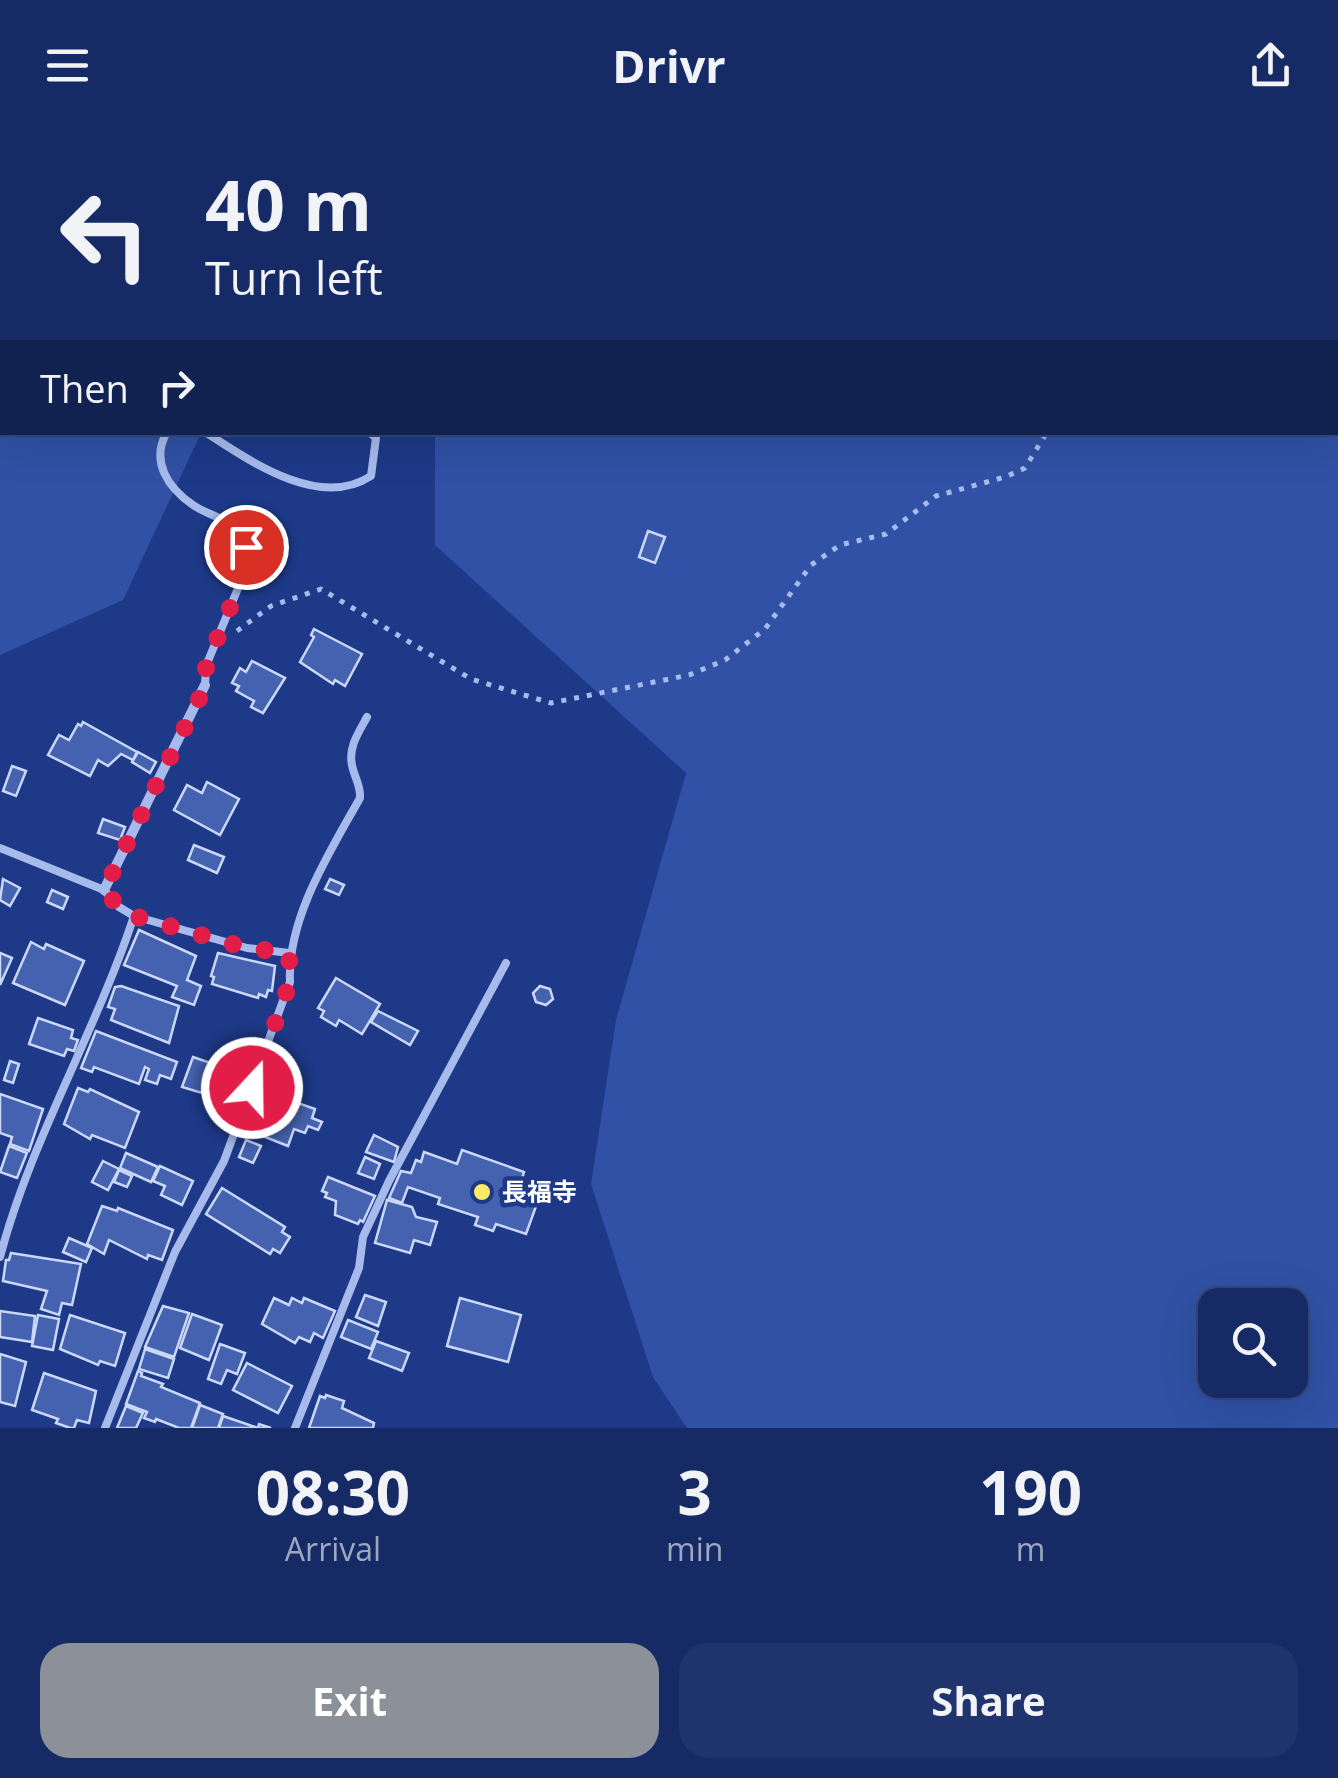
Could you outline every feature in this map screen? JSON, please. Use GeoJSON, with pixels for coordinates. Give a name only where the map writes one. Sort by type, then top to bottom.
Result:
{"type":"FeatureCollection","features":[{"type":"Feature","properties":{"kind":"street"},"geometry":{"type":"LineString","coordinates":[[104,890],[206,685]]}},
{"type":"Feature","properties":{"kind":"lane"},"geometry":{"type":"LineString","coordinates":[[165,435],[160,466],[170,486],[194,506],[241,533],[246,547],[248,564],[206,666],[206,685]]}},
{"type":"Feature","properties":{"kind":"lane"},"geometry":{"type":"LineString","coordinates":[[210,435],[269,470],[304,484],[334,487],[355,486],[371,476],[376,438],[372,435]]}},
{"type":"Feature","properties":{"kind":"lane"},"geometry":{"type":"LineString","coordinates":[[105,1428],[176,1252],[224,1161],[290,982],[289,953],[312,890],[360,798],[351,748],[367,717]]}},
{"type":"Feature","properties":{"kind":"lane"},"geometry":{"type":"LineString","coordinates":[[0,848],[104,890],[119,907],[134,916],[247,948],[289,953]]}},
{"type":"Feature","properties":{"kind":"lane"},"geometry":{"type":"LineString","coordinates":[[0,1258],[64,1082],[134,916]]}},
{"type":"Feature","properties":{"kind":"lane"},"geometry":{"type":"LineString","coordinates":[[295,1428],[359,1268],[363,1237],[506,962]]}},
{"type":"Feature","properties":{"kind":"path"},"geometry":{"type":"LineString","coordinates":[[230,636],[271,606],[321,589],[471,679],[552,703],[689,675],[725,660],[765,629],[811,565],[840,545],[886,534],[936,496],[1006,478],[1024,468],[1045,435]]}},
{"type":"Feature","properties":{"kind":"shaded area"},"geometry":{"type":"Polygon","coordinates":[[[0,435],[200,435],[123,600],[0,655],[0,435]]]}},
{"type":"Feature","properties":{"kind":"shaded area"},"geometry":{"type":"Polygon","coordinates":[[[435,435],[1338,435],[1338,1428],[687,1428],[653,1377],[591,1184],[616,1020],[686,773],[435,545],[435,435]]]}},
{"type":"Feature","properties":{"kind":"building"},"geometry":{"type":"Polygon","coordinates":[[[648,531],[665,537],[655,563],[639,557],[648,531]]]}},
{"type":"Feature","properties":{"kind":"building"},"geometry":{"type":"Polygon","coordinates":[[[314,629],[362,654],[345,686],[335,680],[333,684],[300,662],[314,637],[314,629]]]}},
{"type":"Feature","properties":{"kind":"building"},"geometry":{"type":"Polygon","coordinates":[[[252,661],[285,678],[263,713],[251,707],[254,701],[236,691],[239,686],[232,683],[240,668],[246,672],[252,661]]]}},
{"type":"Feature","properties":{"kind":"building"},"geometry":{"type":"Polygon","coordinates":[[[83,722],[137,752],[133,760],[121,754],[108,766],[98,760],[90,776],[48,755],[59,735],[69,740],[83,722]]]}},
{"type":"Feature","properties":{"kind":"building"},"geometry":{"type":"Polygon","coordinates":[[[138,752],[156,762],[150,773],[132,762],[138,752]]]}},
{"type":"Feature","properties":{"kind":"building"},"geometry":{"type":"Polygon","coordinates":[[[12,766],[26,771],[16,796],[3,791],[12,766]]]}},
{"type":"Feature","properties":{"kind":"building"},"geometry":{"type":"Polygon","coordinates":[[[207,782],[239,799],[220,835],[174,810],[187,785],[202,793],[207,782]]]}},
{"type":"Feature","properties":{"kind":"building"},"geometry":{"type":"Polygon","coordinates":[[[103,819],[125,827],[120,840],[98,833],[103,819]]]}},
{"type":"Feature","properties":{"kind":"building"},"geometry":{"type":"Polygon","coordinates":[[[194,845],[224,857],[217,873],[188,860],[194,845]]]}},
{"type":"Feature","properties":{"kind":"building"},"geometry":{"type":"Polygon","coordinates":[[[3,879],[20,888],[10,906],[0,900],[3,879]]]}},
{"type":"Feature","properties":{"kind":"building"},"geometry":{"type":"Polygon","coordinates":[[[330,879],[344,885],[339,895],[325,889],[330,879]]]}},
{"type":"Feature","properties":{"kind":"building"},"geometry":{"type":"Polygon","coordinates":[[[52,890],[68,897],[63,909],[47,902],[52,890]]]}},
{"type":"Feature","properties":{"kind":"building"},"geometry":{"type":"Polygon","coordinates":[[[139,930],[196,956],[187,980],[201,986],[194,1005],[172,997],[177,986],[124,965],[139,930]]]}},
{"type":"Feature","properties":{"kind":"building"},"geometry":{"type":"Polygon","coordinates":[[[31,942],[44,949],[46,944],[84,961],[65,1005],[13,983],[31,942]]]}},
{"type":"Feature","properties":{"kind":"building"},"geometry":{"type":"Polygon","coordinates":[[[0,953],[12,958],[0,985],[0,953]]]}},
{"type":"Feature","properties":{"kind":"building"},"geometry":{"type":"Polygon","coordinates":[[[218,953],[275,966],[272,991],[268,990],[266,997],[259,994],[258,998],[212,984],[218,953]]]}},
{"type":"Feature","properties":{"kind":"building"},"geometry":{"type":"Polygon","coordinates":[[[336,978],[380,1004],[362,1034],[339,1020],[336,1026],[321,1017],[324,1011],[318,1008],[336,978]]]}},
{"type":"Feature","properties":{"kind":"building"},"geometry":{"type":"Polygon","coordinates":[[[540,986],[550,989],[553,999],[546,1005],[536,1002],[533,993],[540,986]]]}},
{"type":"Feature","properties":{"kind":"building"},"geometry":{"type":"Polygon","coordinates":[[[115,987],[179,1006],[169,1043],[111,1020],[115,1009],[108,1007],[115,987]]]}},
{"type":"Feature","properties":{"kind":"building"},"geometry":{"type":"Polygon","coordinates":[[[378,1011],[418,1031],[410,1045],[371,1022],[378,1011]]]}},
{"type":"Feature","properties":{"kind":"building"},"geometry":{"type":"Polygon","coordinates":[[[38,1018],[73,1030],[71,1038],[78,1040],[74,1051],[67,1049],[64,1056],[29,1044],[38,1018]]]}},
{"type":"Feature","properties":{"kind":"building"},"geometry":{"type":"Polygon","coordinates":[[[96,1031],[177,1062],[171,1079],[160,1075],[157,1084],[145,1080],[149,1069],[145,1067],[139,1084],[94,1067],[92,1072],[81,1068],[96,1031]]]}},
{"type":"Feature","properties":{"kind":"building"},"geometry":{"type":"Polygon","coordinates":[[[193,1057],[237,1072],[229,1096],[204,1087],[202,1093],[182,1087],[193,1057]]]}},
{"type":"Feature","properties":{"kind":"building"},"geometry":{"type":"Polygon","coordinates":[[[10,1061],[19,1064],[13,1083],[4,1080],[10,1061]]]}},
{"type":"Feature","properties":{"kind":"building"},"geometry":{"type":"Polygon","coordinates":[[[78,1088],[88,1092],[90,1089],[139,1112],[125,1148],[92,1135],[90,1139],[64,1124],[78,1088]]]}},
{"type":"Feature","properties":{"kind":"building"},"geometry":{"type":"Polygon","coordinates":[[[261,1090],[315,1109],[312,1118],[322,1122],[318,1130],[308,1126],[305,1133],[294,1129],[288,1146],[245,1129],[261,1090]]]}},
{"type":"Feature","properties":{"kind":"building"},"geometry":{"type":"Polygon","coordinates":[[[0,1094],[43,1109],[29,1151],[10,1144],[12,1137],[0,1133],[0,1094]]]}},
{"type":"Feature","properties":{"kind":"building"},"geometry":{"type":"Polygon","coordinates":[[[374,1135],[398,1147],[394,1162],[366,1152],[374,1135]]]}},
{"type":"Feature","properties":{"kind":"building"},"geometry":{"type":"Polygon","coordinates":[[[246,1140],[261,1146],[253,1163],[239,1157],[246,1140]]]}},
{"type":"Feature","properties":{"kind":"building"},"geometry":{"type":"Polygon","coordinates":[[[9,1146],[27,1153],[17,1178],[0,1172],[9,1146]]]}},
{"type":"Feature","properties":{"kind":"building","name":"長福寺"},"geometry":{"type":"Polygon","coordinates":[[[462,1150],[524,1172],[522,1179],[543,1187],[526,1234],[496,1224],[493,1231],[475,1225],[478,1217],[438,1204],[440,1198],[408,1187],[402,1203],[389,1198],[401,1171],[411,1173],[424,1152],[457,1164],[462,1150]]]}},
{"type":"Feature","properties":{"kind":"building"},"geometry":{"type":"Polygon","coordinates":[[[126,1153],[158,1167],[151,1182],[120,1168],[126,1153]]]}},
{"type":"Feature","properties":{"kind":"building"},"geometry":{"type":"Polygon","coordinates":[[[365,1157],[380,1164],[374,1179],[358,1173],[365,1157]]]}},
{"type":"Feature","properties":{"kind":"building"},"geometry":{"type":"Polygon","coordinates":[[[103,1161],[119,1169],[108,1190],[92,1182],[103,1161]]]}},
{"type":"Feature","properties":{"kind":"building"},"geometry":{"type":"Polygon","coordinates":[[[160,1166],[193,1181],[182,1205],[161,1195],[165,1186],[153,1181],[160,1166]]]}},
{"type":"Feature","properties":{"kind":"building"},"geometry":{"type":"Polygon","coordinates":[[[119,1170],[132,1176],[127,1187],[114,1182],[119,1170]]]}},
{"type":"Feature","properties":{"kind":"building"},"geometry":{"type":"Polygon","coordinates":[[[328,1177],[375,1196],[363,1222],[358,1224],[335,1215],[336,1201],[325,1197],[327,1193],[322,1191],[328,1177]]]}},
{"type":"Feature","properties":{"kind":"building"},"geometry":{"type":"Polygon","coordinates":[[[222,1188],[285,1227],[282,1232],[290,1237],[280,1253],[273,1249],[270,1254],[206,1214],[222,1188]]]}},
{"type":"Feature","properties":{"kind":"building"},"geometry":{"type":"Polygon","coordinates":[[[387,1200],[412,1207],[416,1217],[437,1222],[430,1245],[414,1240],[410,1253],[375,1243],[387,1200]]]}},
{"type":"Feature","properties":{"kind":"building"},"geometry":{"type":"Polygon","coordinates":[[[102,1206],[117,1211],[118,1208],[173,1230],[162,1260],[148,1255],[147,1259],[109,1240],[104,1254],[87,1244],[102,1206]]]}},
{"type":"Feature","properties":{"kind":"building"},"geometry":{"type":"Polygon","coordinates":[[[69,1238],[92,1248],[86,1262],[63,1252],[69,1238]]]}},
{"type":"Feature","properties":{"kind":"building"},"geometry":{"type":"Polygon","coordinates":[[[11,1253],[81,1264],[72,1305],[62,1303],[59,1315],[41,1309],[47,1291],[3,1281],[11,1253]]]}},
{"type":"Feature","properties":{"kind":"building"},"geometry":{"type":"Polygon","coordinates":[[[365,1295],[386,1302],[378,1326],[356,1317],[365,1295]]]}},
{"type":"Feature","properties":{"kind":"building"},"geometry":{"type":"Polygon","coordinates":[[[274,1298],[289,1305],[292,1298],[302,1303],[304,1298],[335,1311],[323,1338],[314,1333],[310,1342],[299,1337],[295,1343],[262,1324],[274,1298]]]}},
{"type":"Feature","properties":{"kind":"building"},"geometry":{"type":"Polygon","coordinates":[[[460,1298],[521,1315],[508,1362],[447,1346],[460,1298]]]}},
{"type":"Feature","properties":{"kind":"building"},"geometry":{"type":"Polygon","coordinates":[[[163,1306],[189,1313],[174,1357],[145,1347],[163,1306]]]}},
{"type":"Feature","properties":{"kind":"building"},"geometry":{"type":"Polygon","coordinates":[[[0,1311],[35,1316],[32,1342],[0,1337],[0,1311]]]}},
{"type":"Feature","properties":{"kind":"building"},"geometry":{"type":"Polygon","coordinates":[[[192,1314],[222,1325],[209,1360],[180,1348],[192,1314]]]}},
{"type":"Feature","properties":{"kind":"building"},"geometry":{"type":"Polygon","coordinates":[[[38,1315],[59,1319],[53,1350],[32,1346],[38,1315]]]}},
{"type":"Feature","properties":{"kind":"building"},"geometry":{"type":"Polygon","coordinates":[[[70,1315],[125,1333],[115,1366],[100,1361],[98,1365],[60,1349],[70,1315]]]}},
{"type":"Feature","properties":{"kind":"building"},"geometry":{"type":"Polygon","coordinates":[[[348,1320],[378,1332],[371,1349],[341,1337],[348,1320]]]}},
{"type":"Feature","properties":{"kind":"building"},"geometry":{"type":"Polygon","coordinates":[[[376,1341],[409,1353],[402,1371],[369,1358],[376,1341]]]}},
{"type":"Feature","properties":{"kind":"building"},"geometry":{"type":"Polygon","coordinates":[[[220,1344],[245,1353],[237,1374],[227,1370],[221,1384],[208,1379],[220,1344]]]}},
{"type":"Feature","properties":{"kind":"building"},"geometry":{"type":"Polygon","coordinates":[[[145,1349],[174,1359],[168,1378],[139,1369],[145,1349]]]}},
{"type":"Feature","properties":{"kind":"building"},"geometry":{"type":"Polygon","coordinates":[[[0,1354],[26,1362],[15,1406],[0,1402],[0,1354]]]}},
{"type":"Feature","properties":{"kind":"building"},"geometry":{"type":"Polygon","coordinates":[[[247,1363],[292,1386],[278,1413],[233,1390],[247,1363]]]}},
{"type":"Feature","properties":{"kind":"building"},"geometry":{"type":"Polygon","coordinates":[[[138,1371],[141,1376],[163,1384],[161,1387],[200,1403],[191,1428],[144,1418],[147,1412],[126,1404],[138,1371]]]}},
{"type":"Feature","properties":{"kind":"building"},"geometry":{"type":"Polygon","coordinates":[[[44,1373],[96,1391],[89,1423],[77,1420],[74,1428],[70,1428],[32,1410],[44,1373]]]}},
{"type":"Feature","properties":{"kind":"building"},"geometry":{"type":"Polygon","coordinates":[[[320,1396],[344,1401],[342,1408],[374,1423],[373,1428],[309,1428],[320,1396]]]}},
{"type":"Feature","properties":{"kind":"building"},"geometry":{"type":"Polygon","coordinates":[[[200,1405],[223,1414],[218,1428],[192,1428],[200,1405]]]}},
{"type":"Feature","properties":{"kind":"building"},"geometry":{"type":"Polygon","coordinates":[[[126,1406],[143,1413],[136,1428],[117,1428],[126,1406]]]}},
{"type":"Feature","properties":{"kind":"building"},"geometry":{"type":"Polygon","coordinates":[[[223,1416],[258,1428],[219,1428],[223,1416]]]}},
{"type":"Feature","properties":{"kind":"place","name":"長福寺"},"geometry":{"type":"Point","coordinates":[482,1192]}},
{"type":"Feature","properties":{"kind":"route"},"geometry":{"type":"LineString","coordinates":[[246,547],[248,564],[206,666],[206,685],[104,890],[119,907],[134,916],[247,948],[289,953],[290,982],[252,1088]]}}]}
